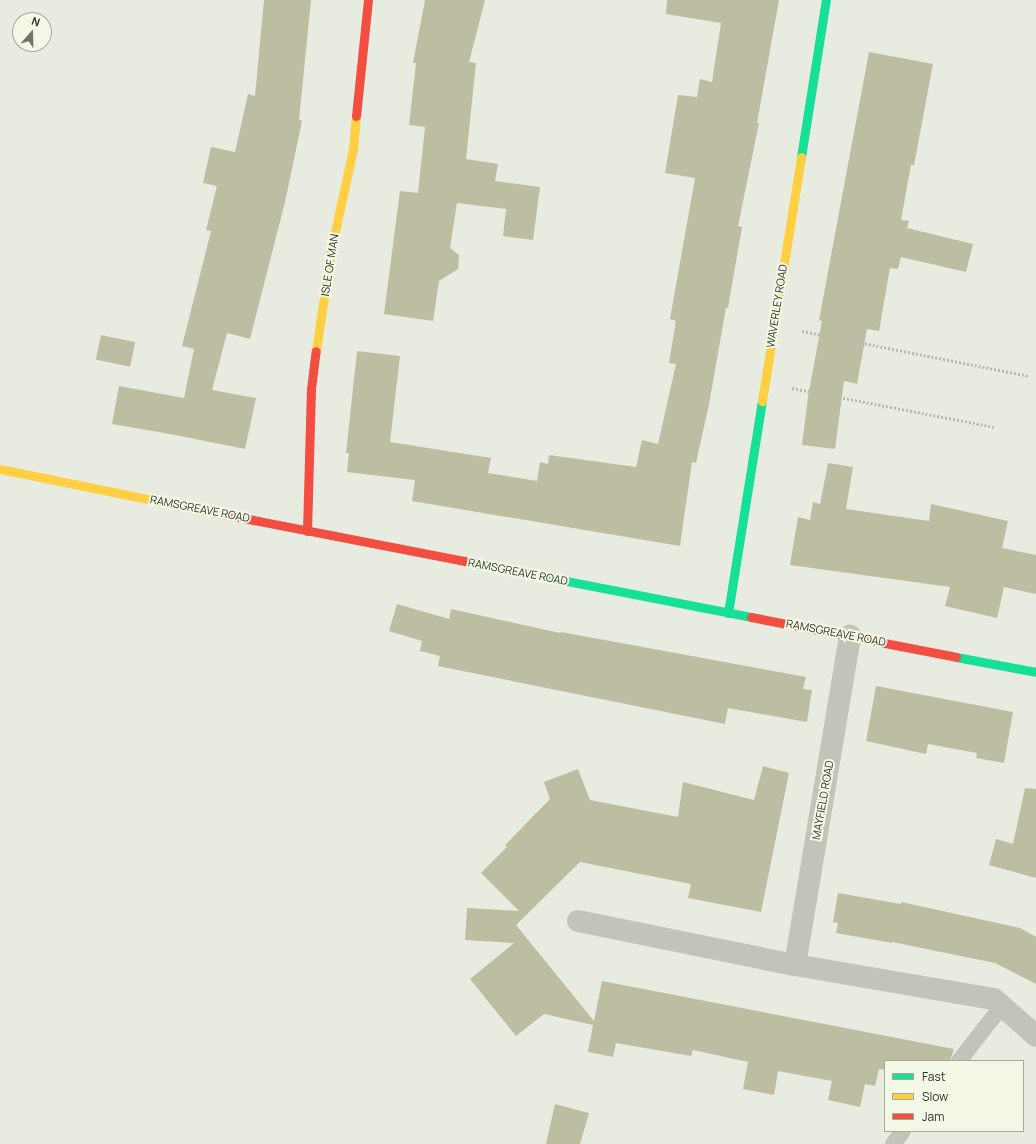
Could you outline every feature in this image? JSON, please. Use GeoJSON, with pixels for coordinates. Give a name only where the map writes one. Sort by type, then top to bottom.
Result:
{"type":"FeatureCollection","features":[{"type":"Feature","properties":{"kind":"street","name":"ISLE OF MAN"},"geometry":{"type":"LineString","coordinates":[[307,531],[312,389],[331,250],[353,150],[368,0]]}},
{"type":"Feature","properties":{"kind":"street","name":"WAVERLEY ROAD"},"geometry":{"type":"LineString","coordinates":[[728,613],[826,0]]}},
{"type":"Feature","properties":{"kind":"street","name":"RAMSGREAVE ROAD"},"geometry":{"type":"LineString","coordinates":[[0,469],[307,531],[1036,672]]}},
{"type":"Feature","properties":{"kind":"street","name":"MAYFIELD ROAD"},"geometry":{"type":"LineString","coordinates":[[795,965],[850,636]]}},
{"type":"Feature","properties":{"kind":"street"},"geometry":{"type":"LineString","coordinates":[[578,921],[795,965],[994,999],[1036,1036]]}},
{"type":"Feature","properties":{"kind":"lane"},"geometry":{"type":"LineString","coordinates":[[960,1060],[1002,1006]]}},
{"type":"Feature","properties":{"kind":"lane"},"geometry":{"type":"LineString","coordinates":[[893,1144],[903,1132]]}},
{"type":"Feature","properties":{"kind":"path"},"geometry":{"type":"LineString","coordinates":[[774,326],[1029,376]]}},
{"type":"Feature","properties":{"kind":"path"},"geometry":{"type":"LineString","coordinates":[[764,383],[995,426]]}},
{"type":"Feature","properties":{"kind":"building"},"geometry":{"type":"Polygon","coordinates":[[[264,0],[311,0],[299,120],[302,121],[285,202],[250,339],[227,333],[212,390],[256,398],[245,449],[112,424],[119,386],[184,398],[194,349],[182,346],[211,231],[206,230],[217,186],[203,183],[211,147],[235,152],[248,94],[255,96],[264,0]]]}},
{"type":"Feature","properties":{"kind":"building"},"geometry":{"type":"Polygon","coordinates":[[[425,0],[485,0],[469,62],[476,63],[466,159],[498,164],[495,181],[540,187],[533,240],[503,236],[506,209],[457,203],[450,248],[459,255],[458,269],[439,281],[433,321],[384,314],[400,191],[418,193],[425,127],[409,125],[416,63],[413,63],[425,0]]]}},
{"type":"Feature","properties":{"kind":"building"},"geometry":{"type":"Polygon","coordinates":[[[667,0],[779,0],[757,123],[759,123],[738,226],[742,227],[728,308],[726,308],[709,404],[696,463],[692,462],[680,546],[412,501],[415,480],[347,472],[349,453],[346,453],[357,351],[400,356],[390,442],[491,458],[488,473],[537,481],[540,462],[548,464],[549,455],[636,467],[642,440],[658,444],[676,364],[669,363],[676,321],[670,319],[695,178],[665,173],[678,95],[697,97],[700,79],[712,82],[721,23],[666,14],[667,0]]]}},
{"type":"Feature","properties":{"kind":"building"},"geometry":{"type":"Polygon","coordinates":[[[869,52],[933,64],[914,165],[911,165],[901,220],[909,221],[907,228],[973,244],[966,272],[901,257],[898,269],[890,268],[879,331],[867,329],[857,384],[844,381],[835,449],[802,445],[808,397],[822,321],[819,320],[869,52]]]}},
{"type":"Feature","properties":{"kind":"building"},"geometry":{"type":"Polygon","coordinates":[[[101,335],[135,342],[130,367],[96,359],[101,335]]]}},
{"type":"Feature","properties":{"kind":"building"},"geometry":{"type":"Polygon","coordinates":[[[828,463],[853,467],[846,509],[929,521],[931,504],[1008,521],[1002,548],[1036,555],[1036,594],[1004,587],[997,618],[945,606],[950,587],[790,565],[798,517],[810,520],[813,502],[820,504],[828,463]]]}},
{"type":"Feature","properties":{"kind":"building"},"geometry":{"type":"Polygon","coordinates":[[[397,604],[449,619],[451,609],[560,633],[806,677],[803,689],[812,690],[807,722],[728,708],[725,724],[438,666],[440,656],[420,651],[422,641],[389,631],[397,604]]]}},
{"type":"Feature","properties":{"kind":"building"},"geometry":{"type":"Polygon","coordinates":[[[876,686],[1013,712],[1004,763],[976,758],[977,753],[928,744],[926,754],[866,741],[876,686]]]}},
{"type":"Feature","properties":{"kind":"building"},"geometry":{"type":"Polygon","coordinates":[[[763,766],[789,773],[761,912],[688,898],[691,884],[580,862],[516,925],[594,1021],[602,981],[954,1049],[950,1060],[884,1060],[884,1070],[879,1069],[875,1086],[865,1084],[860,1107],[828,1100],[832,1081],[778,1071],[774,1095],[743,1089],[748,1062],[693,1050],[691,1056],[616,1043],[613,1057],[588,1052],[593,1025],[544,1014],[516,1036],[470,979],[514,943],[465,940],[467,908],[519,911],[481,873],[507,847],[505,845],[550,799],[544,782],[578,769],[590,800],[678,817],[683,782],[754,800],[763,766]]]}},
{"type":"Feature","properties":{"kind":"building"},"geometry":{"type":"Polygon","coordinates":[[[1025,788],[1036,789],[1036,878],[989,865],[996,839],[1013,844],[1025,788]]]}},
{"type":"Feature","properties":{"kind":"building"},"geometry":{"type":"Polygon","coordinates":[[[838,893],[901,904],[901,902],[1020,928],[1036,937],[1036,984],[995,963],[892,942],[836,933],[838,923],[833,922],[838,893]]]}},
{"type":"Feature","properties":{"kind":"building"},"geometry":{"type":"Polygon","coordinates":[[[555,1104],[589,1113],[580,1144],[546,1144],[555,1104]]]}},
{"type":"Feature","properties":{"kind":"traffic: fast"},"geometry":{"type":"LineString","coordinates":[[801,157],[826,0]]}},
{"type":"Feature","properties":{"kind":"traffic: fast"},"geometry":{"type":"LineString","coordinates":[[728,613],[762,401]]}},
{"type":"Feature","properties":{"kind":"traffic: fast"},"geometry":{"type":"LineString","coordinates":[[474,563],[751,617]]}},
{"type":"Feature","properties":{"kind":"traffic: fast"},"geometry":{"type":"LineString","coordinates":[[956,657],[1036,672]]}},
{"type":"Feature","properties":{"kind":"traffic: slow"},"geometry":{"type":"LineString","coordinates":[[316,351],[331,250],[353,149],[356,116]]}},
{"type":"Feature","properties":{"kind":"traffic: slow"},"geometry":{"type":"LineString","coordinates":[[762,401],[801,157]]}},
{"type":"Feature","properties":{"kind":"traffic: slow"},"geometry":{"type":"LineString","coordinates":[[0,469],[207,511]]}},
{"type":"Feature","properties":{"kind":"traffic: jam"},"geometry":{"type":"LineString","coordinates":[[356,116],[368,0]]}},
{"type":"Feature","properties":{"kind":"traffic: jam"},"geometry":{"type":"LineString","coordinates":[[307,531],[311,389],[316,351]]}},
{"type":"Feature","properties":{"kind":"traffic: jam"},"geometry":{"type":"LineString","coordinates":[[207,511],[474,563]]}},
{"type":"Feature","properties":{"kind":"traffic: jam"},"geometry":{"type":"LineString","coordinates":[[751,617],[956,657]]}}]}
